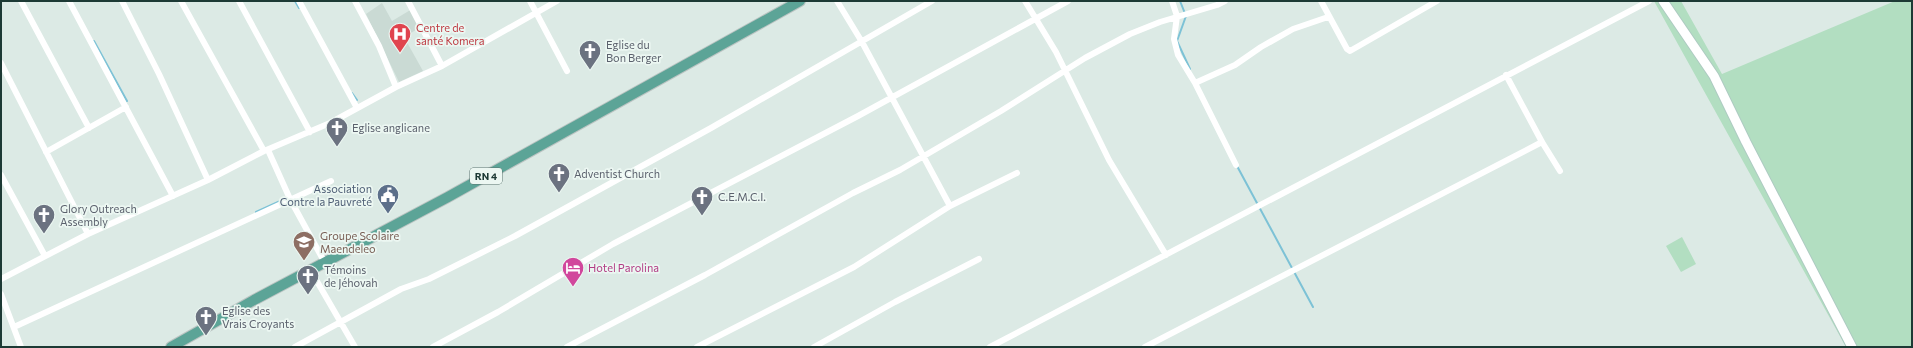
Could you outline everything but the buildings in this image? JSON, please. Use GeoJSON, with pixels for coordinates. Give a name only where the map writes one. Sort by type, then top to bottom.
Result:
{"type":"FeatureCollection","features":[{"type":"Feature","properties":{"kind":"main road","name":"RN 4"},"geometry":{"type":"LineString","coordinates":[[171,347],[448,197],[800,1]]}},
{"type":"Feature","properties":{"kind":"main road"},"geometry":{"type":"LineString","coordinates":[[1663,1],[1714,76],[1746,142],[1852,347]]}},
{"type":"Feature","properties":{"kind":"street"},"geometry":{"type":"LineString","coordinates":[[21,1],[89,128]]}},
{"type":"Feature","properties":{"kind":"street"},"geometry":{"type":"LineString","coordinates":[[69,1],[173,196]]}},
{"type":"Feature","properties":{"kind":"street"},"geometry":{"type":"LineString","coordinates":[[122,1],[159,74],[208,180]]}},
{"type":"Feature","properties":{"kind":"street"},"geometry":{"type":"LineString","coordinates":[[181,1],[266,150],[325,263]]}},
{"type":"Feature","properties":{"kind":"street"},"geometry":{"type":"LineString","coordinates":[[238,1],[310,132]]}},
{"type":"Feature","properties":{"kind":"street"},"geometry":{"type":"LineString","coordinates":[[298,1],[357,108]]}},
{"type":"Feature","properties":{"kind":"street"},"geometry":{"type":"LineString","coordinates":[[354,1],[378,46],[396,87]]}},
{"type":"Feature","properties":{"kind":"street"},"geometry":{"type":"LineString","coordinates":[[408,1],[442,66]]}},
{"type":"Feature","properties":{"kind":"street"},"geometry":{"type":"LineString","coordinates":[[530,1],[567,71]]}},
{"type":"Feature","properties":{"kind":"street"},"geometry":{"type":"LineString","coordinates":[[1,278],[88,234],[208,180],[266,150],[310,132],[396,87],[442,66],[558,1]]}},
{"type":"Feature","properties":{"kind":"street"},"geometry":{"type":"LineString","coordinates":[[837,1],[862,42],[890,98],[924,156],[950,206]]}},
{"type":"Feature","properties":{"kind":"street"},"geometry":{"type":"LineString","coordinates":[[295,347],[401,289],[429,279],[515,236],[862,42],[932,1]]}},
{"type":"Feature","properties":{"kind":"street"},"geometry":{"type":"LineString","coordinates":[[1025,1],[1056,52],[1109,160],[1166,255]]}},
{"type":"Feature","properties":{"kind":"street"},"geometry":{"type":"LineString","coordinates":[[432,347],[498,312],[613,244],[890,98],[1068,1]]}},
{"type":"Feature","properties":{"kind":"street"},"geometry":{"type":"LineString","coordinates":[[1172,1],[1183,14]]}},
{"type":"Feature","properties":{"kind":"street"},"geometry":{"type":"LineString","coordinates":[[567,347],[705,275],[853,193],[924,156],[1001,111],[1065,70],[1130,34],[1183,14],[1217,5],[1225,1]]}},
{"type":"Feature","properties":{"kind":"street"},"geometry":{"type":"LineString","coordinates":[[1321,1],[1328,17],[1350,52],[1437,1]]}},
{"type":"Feature","properties":{"kind":"street"},"geometry":{"type":"LineString","coordinates":[[990,347],[1265,204],[1366,148],[1649,1]]}},
{"type":"Feature","properties":{"kind":"street"},"geometry":{"type":"LineString","coordinates":[[1183,14],[1174,39],[1178,55],[1197,83],[1236,165]]}},
{"type":"Feature","properties":{"kind":"street"},"geometry":{"type":"LineString","coordinates":[[1197,83],[1235,66],[1261,47],[1293,29],[1328,17]]}},
{"type":"Feature","properties":{"kind":"street"},"geometry":{"type":"LineString","coordinates":[[1,64],[88,234]]}},
{"type":"Feature","properties":{"kind":"street"},"geometry":{"type":"LineString","coordinates":[[1506,75],[1542,142],[1560,171]]}},
{"type":"Feature","properties":{"kind":"street"},"geometry":{"type":"LineString","coordinates":[[46,152],[126,107]]}},
{"type":"Feature","properties":{"kind":"street"},"geometry":{"type":"LineString","coordinates":[[1145,347],[1542,142]]}},
{"type":"Feature","properties":{"kind":"street"},"geometry":{"type":"LineString","coordinates":[[697,347],[854,266],[950,206],[1016,173]]}},
{"type":"Feature","properties":{"kind":"street"},"geometry":{"type":"LineString","coordinates":[[1,175],[45,256]]}},
{"type":"Feature","properties":{"kind":"street"},"geometry":{"type":"LineString","coordinates":[[14,327],[290,198],[331,181]]}},
{"type":"Feature","properties":{"kind":"street"},"geometry":{"type":"LineString","coordinates":[[814,347],[979,258]]}},
{"type":"Feature","properties":{"kind":"street"},"geometry":{"type":"LineString","coordinates":[[311,271],[355,347]]}},
{"type":"Feature","properties":{"kind":"street"},"geometry":{"type":"LineString","coordinates":[[1,294],[21,347]]}},
{"type":"Feature","properties":{"kind":"shaded area","name":"Centre de santé Komera"},"geometry":{"type":"Polygon","coordinates":[[[382,3],[392,21],[412,9],[421,27],[404,37],[423,71],[399,82],[366,14],[382,3]]]}},
{"type":"Feature","properties":{"kind":"green space"},"geometry":{"type":"Polygon","coordinates":[[[1654,1],[1681,1],[1722,74],[1895,1],[1912,1],[1912,347],[1846,347],[1654,1]]]}},
{"type":"Feature","properties":{"kind":"green space"},"geometry":{"type":"Polygon","coordinates":[[[1682,237],[1696,264],[1681,272],[1666,246],[1682,237]]]}},
{"type":"Feature","properties":{"kind":"waterway"},"geometry":{"type":"LineString","coordinates":[[295,1],[299,8]]}},
{"type":"Feature","properties":{"kind":"waterway"},"geometry":{"type":"LineString","coordinates":[[1180,1],[1186,16],[1177,41],[1190,69]]}},
{"type":"Feature","properties":{"kind":"waterway"},"geometry":{"type":"LineString","coordinates":[[94,41],[127,101]]}},
{"type":"Feature","properties":{"kind":"waterway"},"geometry":{"type":"LineString","coordinates":[[352,93],[357,100]]}},
{"type":"Feature","properties":{"kind":"waterway"},"geometry":{"type":"LineString","coordinates":[[1237,166],[1313,307]]}},
{"type":"Feature","properties":{"kind":"waterway"},"geometry":{"type":"LineString","coordinates":[[256,212],[289,197]]}},
{"type":"Feature","properties":{"kind":"place","name":"Centre de santé Komera"},"geometry":{"type":"Point","coordinates":[400,54]}},
{"type":"Feature","properties":{"kind":"place","name":"Eglise du Bon Berger"},"geometry":{"type":"Point","coordinates":[590,70]}},
{"type":"Feature","properties":{"kind":"place","name":"Eglise anglicane"},"geometry":{"type":"Point","coordinates":[337,148]}},
{"type":"Feature","properties":{"kind":"place","name":"Adventist Church"},"geometry":{"type":"Point","coordinates":[559,194]}},
{"type":"Feature","properties":{"kind":"place","name":"Association Contre la Pauvreté"},"geometry":{"type":"Point","coordinates":[388,214]}},
{"type":"Feature","properties":{"kind":"place","name":"C.E.M.C.I."},"geometry":{"type":"Point","coordinates":[702,216]}},
{"type":"Feature","properties":{"kind":"place","name":"Glory Outreach Assembly"},"geometry":{"type":"Point","coordinates":[44,234]}},
{"type":"Feature","properties":{"kind":"place","name":"Groupe Scolaire Maendeleo"},"geometry":{"type":"Point","coordinates":[304,262]}},
{"type":"Feature","properties":{"kind":"place","name":"Hotel Parolina"},"geometry":{"type":"Point","coordinates":[573,288]}},
{"type":"Feature","properties":{"kind":"place","name":"Témoins de Jéhovah"},"geometry":{"type":"Point","coordinates":[308,296]}},
{"type":"Feature","properties":{"kind":"place","name":"Eglise des Vrais Croyants"},"geometry":{"type":"Point","coordinates":[206,336]}}]}
